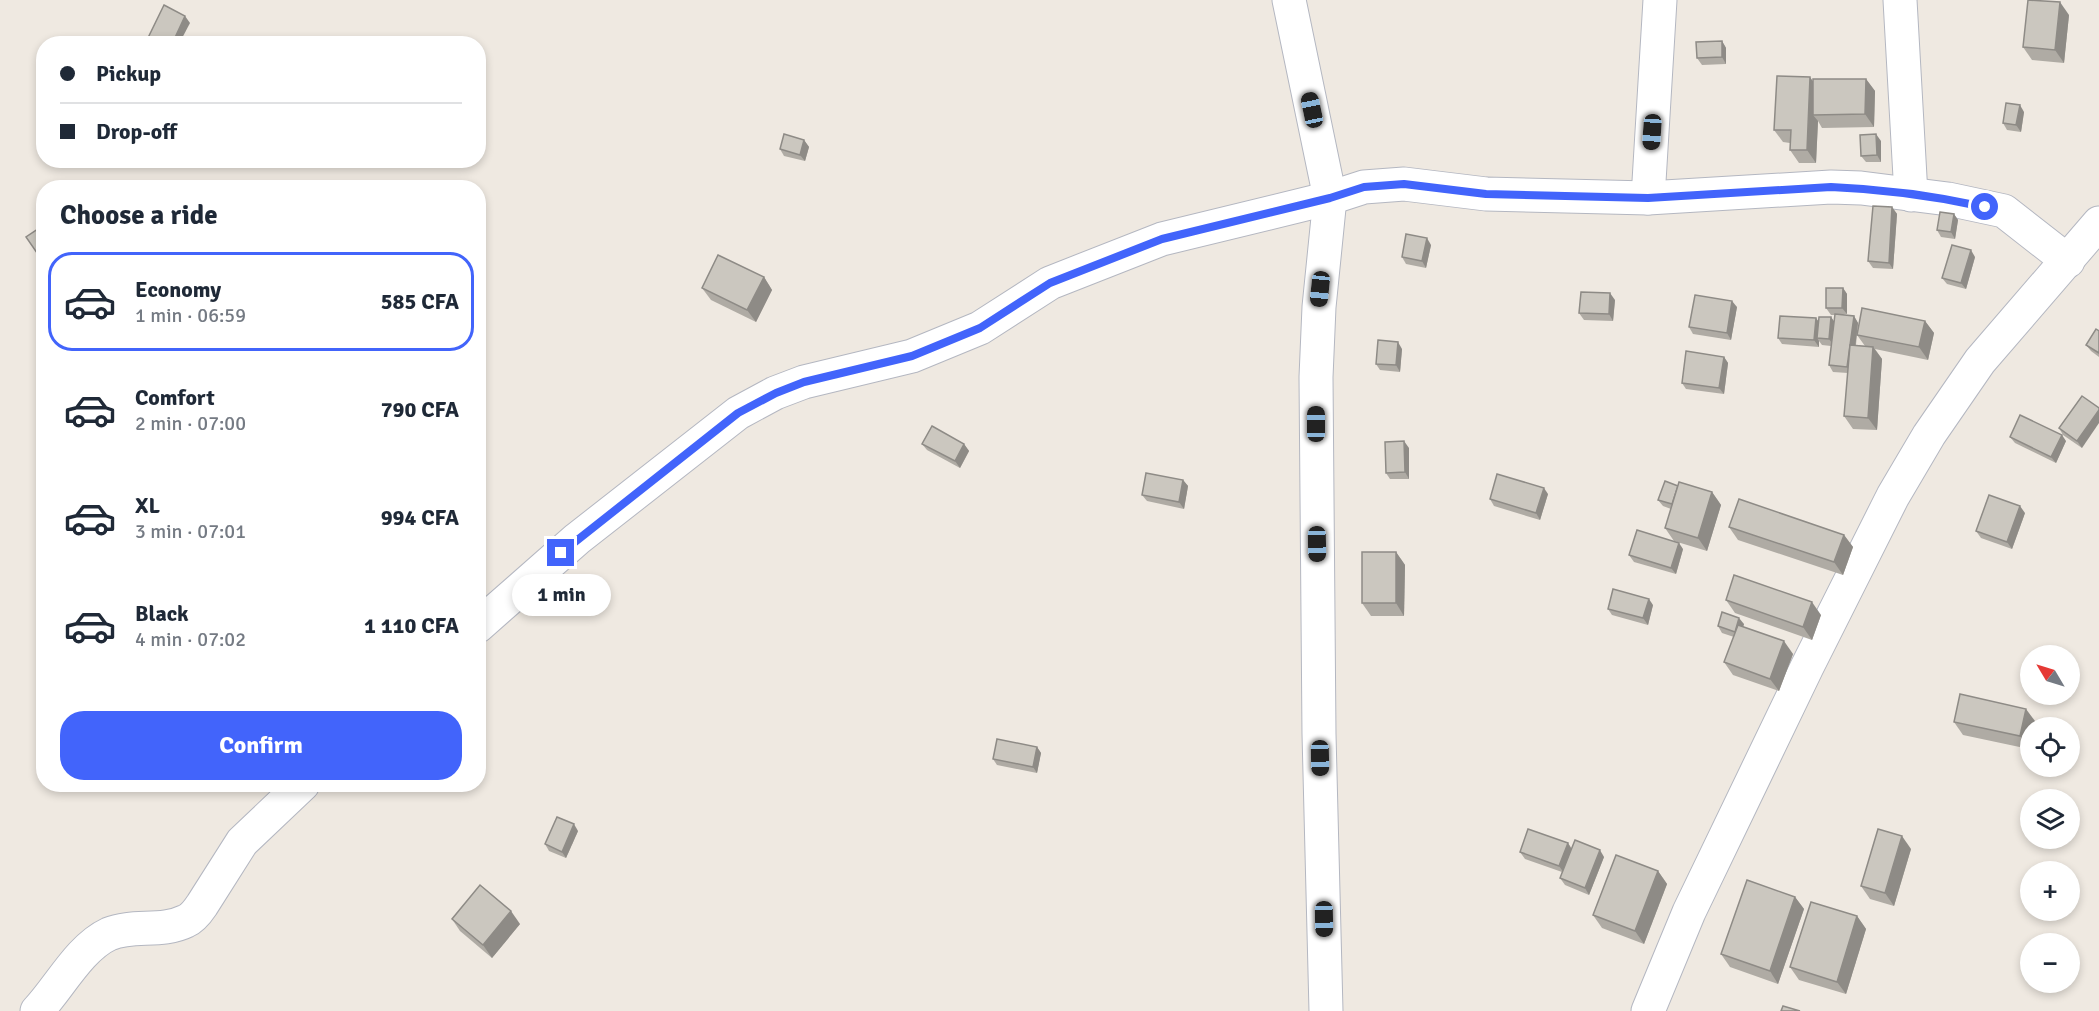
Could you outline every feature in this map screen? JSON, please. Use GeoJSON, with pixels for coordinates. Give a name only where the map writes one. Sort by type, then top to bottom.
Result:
{"type":"FeatureCollection","features":[{"type":"Feature","properties":{"kind":"street"},"geometry":{"type":"LineString","coordinates":[[1289,0],[1330,198],[1319,307],[1316,377],[1319,735],[1326,1011]]}},
{"type":"Feature","properties":{"kind":"street"},"geometry":{"type":"LineString","coordinates":[[1648,198],[1660,0]]}},
{"type":"Feature","properties":{"kind":"street"},"geometry":{"type":"LineString","coordinates":[[1900,0],[1911,195]]}},
{"type":"Feature","properties":{"kind":"street"},"geometry":{"type":"LineString","coordinates":[[486,619],[577,538],[738,413],[776,393],[804,382],[912,356],[980,328],[1050,283],[1162,239],[1330,198],[1364,187],[1404,184],[1486,194],[1648,198],[1831,187],[1861,188],[1948,199],[2004,211],[2068,261]]}},
{"type":"Feature","properties":{"kind":"street"},"geometry":{"type":"LineString","coordinates":[[1648,1011],[1689,912],[1807,667],[1893,496],[1929,435],[1980,361],[2099,223]]}},
{"type":"Feature","properties":{"kind":"street"},"geometry":{"type":"LineString","coordinates":[[37,1011],[81,957],[108,935],[127,929],[186,921],[195,914],[242,842],[295,792]]}},
{"type":"Feature","properties":{"kind":"building"},"geometry":{"type":"Polygon","coordinates":[[[2028,0],[2060,2],[2055,50],[2023,47],[2028,0]]]}},
{"type":"Feature","properties":{"kind":"building"},"geometry":{"type":"Polygon","coordinates":[[[164,5],[185,16],[176,36],[149,36],[164,5]]]}},
{"type":"Feature","properties":{"kind":"building"},"geometry":{"type":"Polygon","coordinates":[[[1722,41],[1722,57],[1697,58],[1696,42],[1722,41]]]}},
{"type":"Feature","properties":{"kind":"building"},"geometry":{"type":"Polygon","coordinates":[[[1777,76],[1810,77],[1807,150],[1790,150],[1791,130],[1774,130],[1777,76]]]}},
{"type":"Feature","properties":{"kind":"building"},"geometry":{"type":"Polygon","coordinates":[[[1813,79],[1866,79],[1865,114],[1813,115],[1813,79]]]}},
{"type":"Feature","properties":{"kind":"building"},"geometry":{"type":"Polygon","coordinates":[[[2006,103],[2020,105],[2016,125],[2003,123],[2006,103]]]}},
{"type":"Feature","properties":{"kind":"building"},"geometry":{"type":"Polygon","coordinates":[[[784,134],[804,140],[800,155],[780,149],[784,134]]]}},
{"type":"Feature","properties":{"kind":"building"},"geometry":{"type":"Polygon","coordinates":[[[1876,134],[1877,155],[1861,156],[1860,135],[1876,134]]]}},
{"type":"Feature","properties":{"kind":"building"},"geometry":{"type":"Polygon","coordinates":[[[1873,206],[1892,207],[1889,263],[1868,261],[1873,206]]]}},
{"type":"Feature","properties":{"kind":"building"},"geometry":{"type":"Polygon","coordinates":[[[1940,212],[1954,214],[1951,232],[1937,230],[1940,212]]]}},
{"type":"Feature","properties":{"kind":"building"},"geometry":{"type":"Polygon","coordinates":[[[36,230],[36,251],[26,237],[36,230]]]}},
{"type":"Feature","properties":{"kind":"building"},"geometry":{"type":"Polygon","coordinates":[[[1406,234],[1427,238],[1422,261],[1402,257],[1406,234]]]}},
{"type":"Feature","properties":{"kind":"building"},"geometry":{"type":"Polygon","coordinates":[[[1952,245],[1971,250],[1961,283],[1942,278],[1952,245]]]}},
{"type":"Feature","properties":{"kind":"building"},"geometry":{"type":"Polygon","coordinates":[[[718,255],[764,277],[747,310],[702,288],[718,255]]]}},
{"type":"Feature","properties":{"kind":"building"},"geometry":{"type":"Polygon","coordinates":[[[1826,288],[1843,288],[1842,308],[1826,308],[1826,288]]]}},
{"type":"Feature","properties":{"kind":"building"},"geometry":{"type":"Polygon","coordinates":[[[1581,292],[1610,293],[1609,314],[1579,313],[1581,292]]]}},
{"type":"Feature","properties":{"kind":"building"},"geometry":{"type":"Polygon","coordinates":[[[1695,295],[1732,301],[1727,333],[1689,327],[1695,295]]]}},
{"type":"Feature","properties":{"kind":"building"},"geometry":{"type":"Polygon","coordinates":[[[1862,308],[1925,321],[1919,347],[1857,335],[1862,308]]]}},
{"type":"Feature","properties":{"kind":"building"},"geometry":{"type":"Polygon","coordinates":[[[1835,314],[1854,316],[1847,367],[1829,365],[1835,314]]]}},
{"type":"Feature","properties":{"kind":"building"},"geometry":{"type":"Polygon","coordinates":[[[1780,316],[1816,318],[1814,340],[1778,338],[1780,316]]]}},
{"type":"Feature","properties":{"kind":"building"},"geometry":{"type":"Polygon","coordinates":[[[1819,317],[1831,317],[1829,339],[1817,338],[1819,317]]]}},
{"type":"Feature","properties":{"kind":"building"},"geometry":{"type":"Polygon","coordinates":[[[2096,329],[2099,331],[2099,353],[2086,345],[2096,329]]]}},
{"type":"Feature","properties":{"kind":"building"},"geometry":{"type":"Polygon","coordinates":[[[1378,340],[1398,342],[1396,365],[1376,364],[1378,340]]]}},
{"type":"Feature","properties":{"kind":"building"},"geometry":{"type":"Polygon","coordinates":[[[1850,345],[1873,347],[1868,418],[1844,416],[1850,345]]]}},
{"type":"Feature","properties":{"kind":"building"},"geometry":{"type":"Polygon","coordinates":[[[1686,351],[1724,357],[1719,388],[1682,383],[1686,351]]]}},
{"type":"Feature","properties":{"kind":"building"},"geometry":{"type":"Polygon","coordinates":[[[2082,396],[2099,410],[2077,441],[2059,428],[2082,396]]]}},
{"type":"Feature","properties":{"kind":"building"},"geometry":{"type":"Polygon","coordinates":[[[2020,415],[2062,435],[2051,457],[2010,437],[2020,415]]]}},
{"type":"Feature","properties":{"kind":"building"},"geometry":{"type":"Polygon","coordinates":[[[932,426],[964,444],[955,461],[922,444],[932,426]]]}},
{"type":"Feature","properties":{"kind":"building"},"geometry":{"type":"Polygon","coordinates":[[[1404,441],[1405,472],[1386,473],[1385,442],[1404,441]]]}},
{"type":"Feature","properties":{"kind":"building"},"geometry":{"type":"Polygon","coordinates":[[[1146,473],[1183,480],[1179,502],[1142,495],[1146,473]]]}},
{"type":"Feature","properties":{"kind":"building"},"geometry":{"type":"Polygon","coordinates":[[[1497,474],[1544,488],[1536,513],[1490,499],[1497,474]]]}},
{"type":"Feature","properties":{"kind":"building"},"geometry":{"type":"Polygon","coordinates":[[[1665,481],[1678,486],[1672,504],[1658,500],[1665,481]]]}},
{"type":"Feature","properties":{"kind":"building"},"geometry":{"type":"Polygon","coordinates":[[[1679,482],[1712,492],[1698,538],[1665,528],[1679,482]]]}},
{"type":"Feature","properties":{"kind":"building"},"geometry":{"type":"Polygon","coordinates":[[[1989,495],[2020,506],[2007,542],[1976,531],[1989,495]]]}},
{"type":"Feature","properties":{"kind":"building"},"geometry":{"type":"Polygon","coordinates":[[[1739,499],[1844,535],[1834,562],[1729,527],[1739,499]]]}},
{"type":"Feature","properties":{"kind":"building"},"geometry":{"type":"Polygon","coordinates":[[[1637,530],[1679,543],[1671,568],[1629,555],[1637,530]]]}},
{"type":"Feature","properties":{"kind":"building"},"geometry":{"type":"Polygon","coordinates":[[[1362,552],[1396,552],[1396,603],[1362,603],[1362,552]]]}},
{"type":"Feature","properties":{"kind":"building"},"geometry":{"type":"Polygon","coordinates":[[[1734,575],[1812,602],[1803,627],[1726,600],[1734,575]]]}},
{"type":"Feature","properties":{"kind":"building"},"geometry":{"type":"Polygon","coordinates":[[[1613,589],[1649,599],[1643,618],[1608,609],[1613,589]]]}},
{"type":"Feature","properties":{"kind":"building"},"geometry":{"type":"Polygon","coordinates":[[[1722,612],[1739,618],[1735,632],[1718,626],[1722,612]]]}},
{"type":"Feature","properties":{"kind":"building"},"geometry":{"type":"Polygon","coordinates":[[[1738,625],[1784,641],[1770,679],[1724,662],[1738,625]]]}},
{"type":"Feature","properties":{"kind":"building"},"geometry":{"type":"Polygon","coordinates":[[[1960,694],[2026,709],[2024,717],[2020,717],[2020,736],[1954,722],[1960,694]]]}},
{"type":"Feature","properties":{"kind":"building"},"geometry":{"type":"Polygon","coordinates":[[[997,739],[1037,747],[1033,767],[993,759],[997,739]]]}},
{"type":"Feature","properties":{"kind":"building"},"geometry":{"type":"Polygon","coordinates":[[[557,817],[574,824],[562,852],[545,844],[557,817]]]}},
{"type":"Feature","properties":{"kind":"building"},"geometry":{"type":"Polygon","coordinates":[[[1528,829],[1568,843],[1559,866],[1520,852],[1528,829]]]}},
{"type":"Feature","properties":{"kind":"building"},"geometry":{"type":"Polygon","coordinates":[[[1878,829],[1902,836],[1885,893],[1861,886],[1878,829]]]}},
{"type":"Feature","properties":{"kind":"building"},"geometry":{"type":"Polygon","coordinates":[[[1575,840],[1600,850],[1585,888],[1560,878],[1575,840]]]}},
{"type":"Feature","properties":{"kind":"building"},"geometry":{"type":"Polygon","coordinates":[[[1616,855],[1658,871],[1635,931],[1593,915],[1616,855]]]}},
{"type":"Feature","properties":{"kind":"building"},"geometry":{"type":"Polygon","coordinates":[[[1747,880],[1795,897],[1770,971],[1721,954],[1747,880]]]}},
{"type":"Feature","properties":{"kind":"building"},"geometry":{"type":"Polygon","coordinates":[[[480,885],[511,911],[483,945],[452,919],[480,885]]]}},
{"type":"Feature","properties":{"kind":"building"},"geometry":{"type":"Polygon","coordinates":[[[1811,902],[1857,916],[1837,982],[1790,967],[1811,902]]]}},
{"type":"Feature","properties":{"kind":"building"},"geometry":{"type":"Polygon","coordinates":[[[1783,1006],[1800,1011],[1781,1011],[1783,1006]]]}},
{"type":"Feature","properties":{"kind":"route"},"geometry":{"type":"LineString","coordinates":[[561,553],[577,538],[738,413],[776,393],[804,382],[912,356],[980,328],[1050,283],[1162,239],[1330,198],[1364,187],[1404,184],[1486,194],[1648,198],[1831,187],[1861,188],[1948,199],[1985,207]]}}]}
